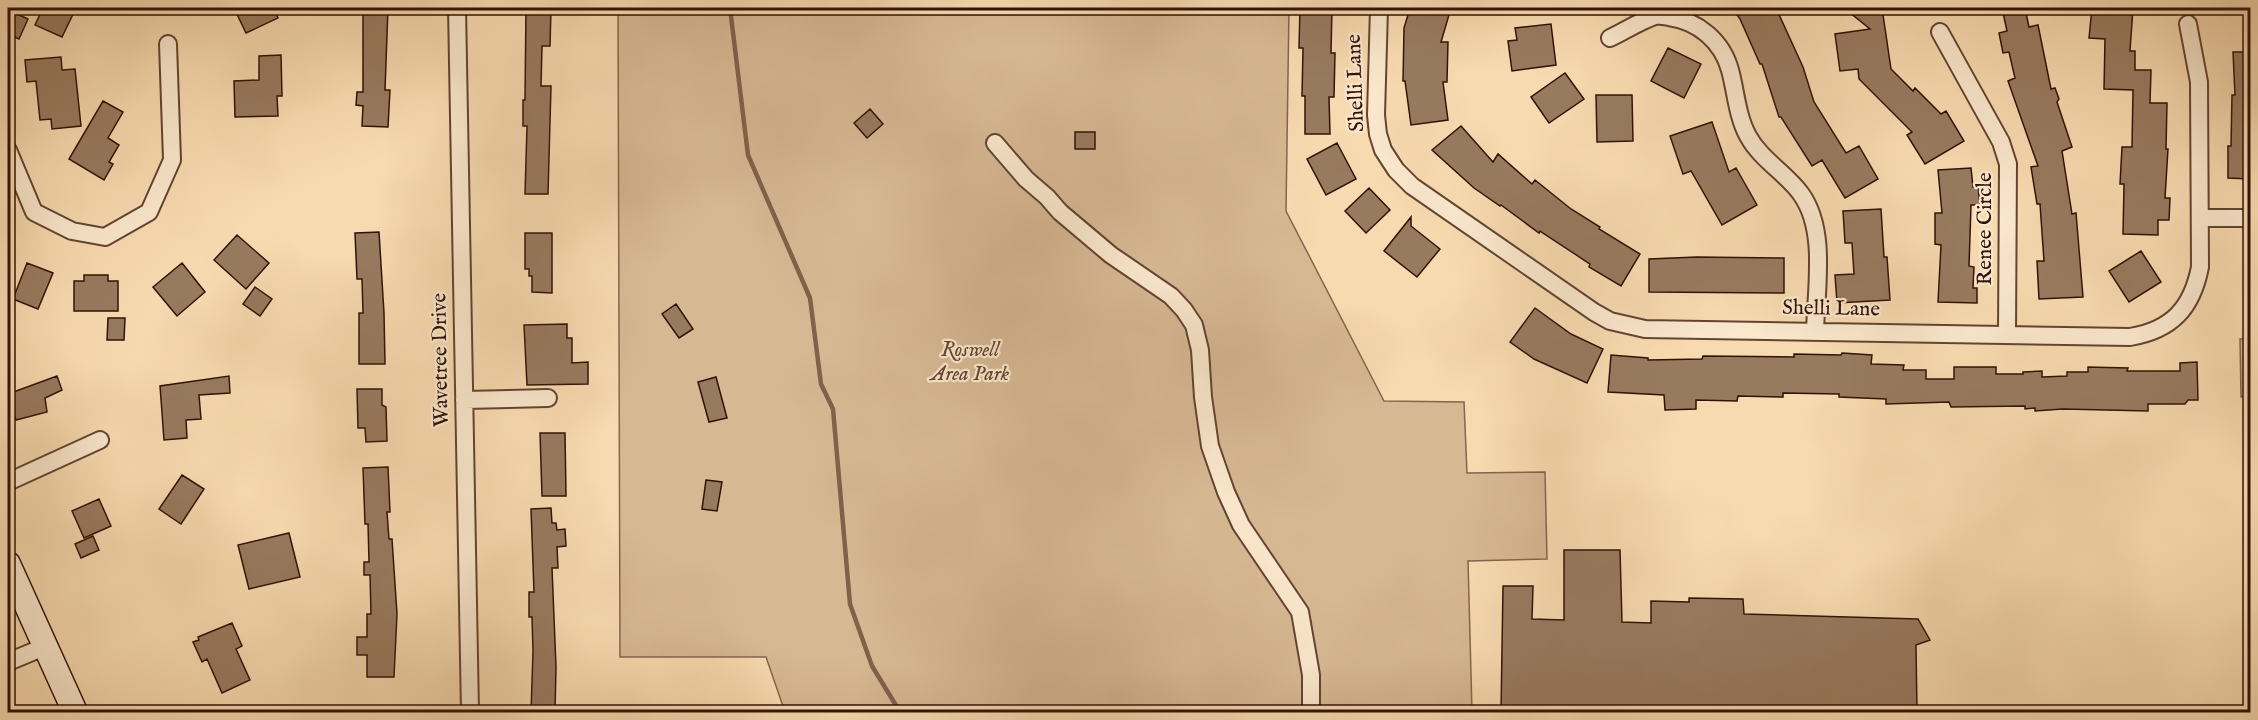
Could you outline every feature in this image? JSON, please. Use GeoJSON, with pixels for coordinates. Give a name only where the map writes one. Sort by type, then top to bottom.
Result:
{"type":"FeatureCollection","features":[{"type":"Feature","properties":{"kind":"street","name":"Wavetree Drive"},"geometry":{"type":"LineString","coordinates":[[457,8],[470,712]]}},
{"type":"Feature","properties":{"kind":"street","name":"Shelli Lane"},"geometry":{"type":"LineString","coordinates":[[1379,8],[1376,115],[1383,150],[1395,170],[1412,186],[1594,312],[1610,321],[1645,329],[2130,337],[2148,334],[2164,327],[2184,309],[2196,287],[2200,267],[2199,82],[2188,24]]}},
{"type":"Feature","properties":{"kind":"street"},"geometry":{"type":"LineString","coordinates":[[1610,38],[1658,15],[1683,19],[1691,23],[1706,32],[1723,52],[1730,70],[1740,117],[1748,136],[1762,155],[1800,193],[1814,217],[1817,239],[1815,332]]}},
{"type":"Feature","properties":{"kind":"street","name":"Renee Circle"},"geometry":{"type":"LineString","coordinates":[[1940,32],[2001,142],[2008,164],[2007,335]]}},
{"type":"Feature","properties":{"kind":"street"},"geometry":{"type":"LineString","coordinates":[[8,150],[34,212],[72,231],[105,237],[149,212],[172,160],[168,44]]}},
{"type":"Feature","properties":{"kind":"street"},"geometry":{"type":"LineString","coordinates":[[994,143],[1060,212],[1112,255],[1171,296],[1194,326],[1200,350],[1203,397],[1210,446],[1226,492],[1241,525],[1300,612],[1311,675],[1311,712]]}},
{"type":"Feature","properties":{"kind":"street"},"geometry":{"type":"LineString","coordinates":[[2200,218],[2250,218]]}},
{"type":"Feature","properties":{"kind":"street"},"geometry":{"type":"LineString","coordinates":[[464,400],[548,398]]}},
{"type":"Feature","properties":{"kind":"street"},"geometry":{"type":"LineString","coordinates":[[8,482],[100,440]]}},
{"type":"Feature","properties":{"kind":"street"},"geometry":{"type":"LineString","coordinates":[[8,564],[75,712]]}},
{"type":"Feature","properties":{"kind":"street"},"geometry":{"type":"LineString","coordinates":[[8,662],[44,647]]}},
{"type":"Feature","properties":{"kind":"green space","name":"Roswell Area Park"},"geometry":{"type":"Polygon","coordinates":[[[618,8],[1289,8],[1286,211],[1384,401],[1464,402],[1467,473],[1545,472],[1547,559],[1468,561],[1472,712],[785,712],[766,657],[620,657],[618,8]]]}},
{"type":"Feature","properties":{"kind":"green space"},"geometry":{"type":"Polygon","coordinates":[[[2240,339],[2250,339],[2250,397],[2241,397],[2240,339]]]}},
{"type":"Feature","properties":{"kind":"building"},"geometry":{"type":"Polygon","coordinates":[[[43,8],[76,8],[62,37],[35,25],[43,8]]]}},
{"type":"Feature","properties":{"kind":"building"},"geometry":{"type":"Polygon","coordinates":[[[234,8],[273,8],[278,18],[246,33],[234,8]]]}},
{"type":"Feature","properties":{"kind":"building"},"geometry":{"type":"Polygon","coordinates":[[[363,8],[388,8],[385,90],[390,90],[388,127],[362,126],[363,106],[356,105],[357,92],[363,92],[363,8]]]}},
{"type":"Feature","properties":{"kind":"building"},"geometry":{"type":"Polygon","coordinates":[[[526,8],[551,8],[550,46],[542,46],[541,86],[551,86],[548,194],[525,194],[527,126],[523,126],[523,100],[525,100],[526,8]]]}},
{"type":"Feature","properties":{"kind":"building"},"geometry":{"type":"Polygon","coordinates":[[[1300,8],[1332,8],[1331,53],[1335,53],[1334,97],[1329,97],[1330,134],[1305,134],[1305,96],[1302,96],[1303,48],[1299,48],[1300,8]]]}},
{"type":"Feature","properties":{"kind":"building"},"geometry":{"type":"Polygon","coordinates":[[[1410,8],[1451,8],[1441,42],[1448,42],[1447,82],[1443,82],[1448,120],[1411,125],[1405,81],[1403,81],[1404,28],[1410,8]]]}},
{"type":"Feature","properties":{"kind":"building"},"geometry":{"type":"Polygon","coordinates":[[[1732,8],[1776,8],[1803,67],[1814,102],[1846,153],[1859,146],[1878,179],[1845,198],[1822,160],[1812,166],[1779,117],[1762,64],[1740,19],[1732,8]]]}},
{"type":"Feature","properties":{"kind":"building"},"geometry":{"type":"Polygon","coordinates":[[[1844,8],[1882,8],[1891,69],[1913,91],[1915,88],[1941,114],[1946,111],[1964,141],[1925,164],[1907,135],[1912,132],[1859,79],[1858,69],[1840,71],[1835,34],[1870,29],[1844,8]]]}},
{"type":"Feature","properties":{"kind":"building"},"geometry":{"type":"Polygon","coordinates":[[[2002,8],[2025,8],[2029,27],[2038,25],[2051,89],[2055,88],[2059,99],[2057,102],[2072,147],[2062,151],[2072,214],[2076,213],[2083,297],[2039,299],[2037,261],[2044,261],[2040,204],[2037,204],[2031,167],[2038,166],[2008,81],[2015,78],[2009,52],[2003,53],[1999,33],[2007,31],[2002,8]]]}},
{"type":"Feature","properties":{"kind":"building"},"geometry":{"type":"Polygon","coordinates":[[[2092,8],[2133,8],[2130,51],[2135,51],[2135,70],[2151,70],[2150,103],[2167,103],[2166,149],[2168,149],[2165,198],[2170,198],[2169,220],[2158,220],[2158,235],[2123,234],[2124,184],[2120,184],[2122,147],[2132,147],[2133,90],[2104,89],[2105,39],[2089,38],[2092,8]]]}},
{"type":"Feature","properties":{"kind":"building"},"geometry":{"type":"Polygon","coordinates":[[[8,10],[28,19],[19,39],[8,34],[8,10]]]}},
{"type":"Feature","properties":{"kind":"building"},"geometry":{"type":"Polygon","coordinates":[[[1551,24],[1556,65],[1512,71],[1508,41],[1517,40],[1515,28],[1551,24]]]}},
{"type":"Feature","properties":{"kind":"building"},"geometry":{"type":"Polygon","coordinates":[[[1668,48],[1701,64],[1684,98],[1651,81],[1668,48]]]}},
{"type":"Feature","properties":{"kind":"building"},"geometry":{"type":"Polygon","coordinates":[[[2233,52],[2250,52],[2250,179],[2228,178],[2232,95],[2235,95],[2233,52]]]}},
{"type":"Feature","properties":{"kind":"building"},"geometry":{"type":"Polygon","coordinates":[[[281,55],[282,96],[277,96],[278,116],[235,117],[234,81],[259,80],[259,56],[281,55]]]}},
{"type":"Feature","properties":{"kind":"building"},"geometry":{"type":"Polygon","coordinates":[[[61,57],[62,70],[75,69],[81,126],[52,129],[51,119],[40,120],[36,81],[27,82],[25,60],[61,57]]]}},
{"type":"Feature","properties":{"kind":"building"},"geometry":{"type":"Polygon","coordinates":[[[1565,73],[1584,99],[1549,123],[1531,97],[1565,73]]]}},
{"type":"Feature","properties":{"kind":"building"},"geometry":{"type":"Polygon","coordinates":[[[1596,95],[1632,95],[1633,141],[1597,142],[1596,95]]]}},
{"type":"Feature","properties":{"kind":"building"},"geometry":{"type":"Polygon","coordinates":[[[103,101],[123,112],[108,138],[119,145],[109,162],[113,164],[104,180],[69,159],[103,101]]]}},
{"type":"Feature","properties":{"kind":"building"},"geometry":{"type":"Polygon","coordinates":[[[870,109],[883,124],[867,138],[854,123],[870,109]]]}},
{"type":"Feature","properties":{"kind":"building"},"geometry":{"type":"Polygon","coordinates":[[[1712,122],[1729,172],[1736,168],[1757,205],[1722,225],[1691,171],[1683,174],[1670,136],[1712,122]]]}},
{"type":"Feature","properties":{"kind":"building"},"geometry":{"type":"Polygon","coordinates":[[[1461,126],[1493,162],[1498,154],[1532,184],[1535,180],[1571,209],[1600,227],[1599,229],[1640,254],[1621,286],[1589,267],[1590,264],[1540,231],[1539,233],[1474,188],[1432,150],[1461,126]]]}},
{"type":"Feature","properties":{"kind":"building"},"geometry":{"type":"Polygon","coordinates":[[[1075,132],[1095,132],[1095,149],[1075,149],[1075,132]]]}},
{"type":"Feature","properties":{"kind":"building"},"geometry":{"type":"Polygon","coordinates":[[[1337,143],[1356,179],[1326,195],[1307,159],[1337,143]]]}},
{"type":"Feature","properties":{"kind":"building"},"geometry":{"type":"Polygon","coordinates":[[[1971,168],[1973,187],[1978,186],[1980,205],[1971,205],[1969,266],[1974,267],[1973,288],[1977,288],[1977,303],[1938,302],[1941,245],[1935,244],[1935,213],[1942,213],[1938,170],[1971,168]]]}},
{"type":"Feature","properties":{"kind":"building"},"geometry":{"type":"Polygon","coordinates":[[[1369,188],[1390,210],[1366,233],[1345,211],[1369,188]]]}},
{"type":"Feature","properties":{"kind":"building"},"geometry":{"type":"Polygon","coordinates":[[[1881,209],[1890,300],[1837,303],[1835,275],[1854,274],[1852,243],[1845,243],[1843,211],[1881,209]]]}},
{"type":"Feature","properties":{"kind":"building"},"geometry":{"type":"Polygon","coordinates":[[[1411,217],[1411,226],[1440,249],[1417,277],[1384,251],[1411,217]]]}},
{"type":"Feature","properties":{"kind":"building"},"geometry":{"type":"Polygon","coordinates":[[[379,232],[385,364],[359,364],[359,313],[363,313],[362,279],[357,279],[355,233],[379,232]]]}},
{"type":"Feature","properties":{"kind":"building"},"geometry":{"type":"Polygon","coordinates":[[[525,233],[552,233],[552,293],[532,292],[532,276],[529,276],[529,269],[525,269],[525,233]]]}},
{"type":"Feature","properties":{"kind":"building"},"geometry":{"type":"Polygon","coordinates":[[[237,235],[269,263],[246,289],[214,260],[237,235]]]}},
{"type":"Feature","properties":{"kind":"building"},"geometry":{"type":"Polygon","coordinates":[[[2141,251],[2161,282],[2129,302],[2109,271],[2141,251]]]}},
{"type":"Feature","properties":{"kind":"building"},"geometry":{"type":"Polygon","coordinates":[[[1784,258],[1784,293],[1649,292],[1649,259],[1784,258]]]}},
{"type":"Feature","properties":{"kind":"building"},"geometry":{"type":"Polygon","coordinates":[[[27,263],[53,273],[38,309],[13,299],[27,263]]]}},
{"type":"Feature","properties":{"kind":"building"},"geometry":{"type":"Polygon","coordinates":[[[182,263],[205,292],[177,316],[153,287],[182,263]]]}},
{"type":"Feature","properties":{"kind":"building"},"geometry":{"type":"Polygon","coordinates":[[[84,275],[108,275],[108,281],[118,281],[118,311],[74,311],[74,281],[84,281],[84,275]]]}},
{"type":"Feature","properties":{"kind":"building"},"geometry":{"type":"Polygon","coordinates":[[[255,287],[272,299],[260,316],[243,304],[255,287]]]}},
{"type":"Feature","properties":{"kind":"building"},"geometry":{"type":"Polygon","coordinates":[[[676,304],[693,329],[679,338],[662,314],[676,304]]]}},
{"type":"Feature","properties":{"kind":"building"},"geometry":{"type":"Polygon","coordinates":[[[1535,308],[1571,334],[1603,349],[1587,383],[1534,359],[1510,342],[1535,308]]]}},
{"type":"Feature","properties":{"kind":"building"},"geometry":{"type":"Polygon","coordinates":[[[108,318],[125,318],[124,340],[107,340],[108,318]]]}},
{"type":"Feature","properties":{"kind":"building"},"geometry":{"type":"Polygon","coordinates":[[[567,324],[567,338],[572,338],[572,363],[588,362],[588,384],[527,385],[524,325],[567,324]]]}},
{"type":"Feature","properties":{"kind":"building"},"geometry":{"type":"Polygon","coordinates":[[[1842,353],[1872,355],[1871,364],[1904,365],[1903,370],[1926,370],[1926,379],[1954,379],[1954,367],[1996,367],[1996,374],[2042,371],[2042,377],[2067,376],[2067,372],[2088,372],[2088,367],[2128,368],[2127,371],[2180,371],[2180,363],[2197,362],[2198,400],[2188,400],[2185,404],[2148,404],[2148,411],[2063,409],[2035,411],[2035,408],[2025,409],[2025,406],[1951,407],[1949,402],[1886,404],[1886,399],[1839,397],[1839,394],[1783,393],[1783,397],[1738,396],[1737,401],[1696,400],[1696,409],[1665,410],[1664,395],[1608,392],[1611,355],[1648,358],[1648,360],[1702,359],[1703,356],[1794,357],[1794,354],[1841,355],[1842,353]]]}},
{"type":"Feature","properties":{"kind":"building"},"geometry":{"type":"Polygon","coordinates":[[[57,376],[62,390],[45,398],[47,412],[16,420],[8,394],[57,376]]]}},
{"type":"Feature","properties":{"kind":"building"},"geometry":{"type":"Polygon","coordinates":[[[229,376],[230,393],[199,395],[201,419],[186,420],[187,438],[164,440],[160,386],[229,376]]]}},
{"type":"Feature","properties":{"kind":"building"},"geometry":{"type":"Polygon","coordinates":[[[716,377],[727,418],[709,422],[698,382],[716,377]]]}},
{"type":"Feature","properties":{"kind":"building"},"geometry":{"type":"Polygon","coordinates":[[[357,389],[382,389],[382,405],[386,407],[387,441],[366,442],[365,428],[358,428],[357,389]]]}},
{"type":"Feature","properties":{"kind":"building"},"geometry":{"type":"Polygon","coordinates":[[[540,433],[565,433],[566,496],[542,496],[540,433]]]}},
{"type":"Feature","properties":{"kind":"building"},"geometry":{"type":"Polygon","coordinates":[[[388,467],[390,512],[387,512],[389,539],[392,539],[397,614],[394,677],[367,677],[367,655],[357,655],[357,637],[367,637],[367,614],[371,614],[370,575],[364,575],[364,562],[369,562],[363,468],[388,467]]]}},
{"type":"Feature","properties":{"kind":"building"},"geometry":{"type":"Polygon","coordinates":[[[182,475],[204,489],[181,524],[159,509],[182,475]]]}},
{"type":"Feature","properties":{"kind":"building"},"geometry":{"type":"Polygon","coordinates":[[[706,480],[722,482],[717,511],[702,509],[706,480]]]}},
{"type":"Feature","properties":{"kind":"building"},"geometry":{"type":"Polygon","coordinates":[[[99,499],[111,526],[84,538],[72,511],[99,499]]]}},
{"type":"Feature","properties":{"kind":"building"},"geometry":{"type":"Polygon","coordinates":[[[551,508],[552,523],[556,523],[557,530],[565,529],[566,546],[557,547],[558,568],[552,568],[556,667],[555,712],[531,712],[533,651],[529,592],[534,592],[531,509],[551,508]]]}},
{"type":"Feature","properties":{"kind":"building"},"geometry":{"type":"Polygon","coordinates":[[[289,533],[300,577],[249,589],[238,545],[289,533]]]}},
{"type":"Feature","properties":{"kind":"building"},"geometry":{"type":"Polygon","coordinates":[[[93,536],[99,550],[81,558],[75,544],[93,536]]]}},
{"type":"Feature","properties":{"kind":"building"},"geometry":{"type":"Polygon","coordinates":[[[1564,550],[1620,550],[1622,622],[1651,623],[1651,601],[1689,602],[1689,598],[1743,599],[1744,614],[1918,619],[1930,640],[1916,645],[1917,712],[1501,712],[1503,586],[1533,586],[1532,619],[1564,620],[1564,550]]]}},
{"type":"Feature","properties":{"kind":"building"},"geometry":{"type":"Polygon","coordinates":[[[232,623],[242,646],[236,649],[250,680],[222,693],[207,659],[202,662],[193,642],[199,640],[198,637],[232,623]]]}},
{"type":"Feature","properties":{"kind":"waterway"},"geometry":{"type":"LineString","coordinates":[[730,8],[748,155],[810,298],[821,384],[833,409],[850,604],[872,666],[900,712]]}}]}
